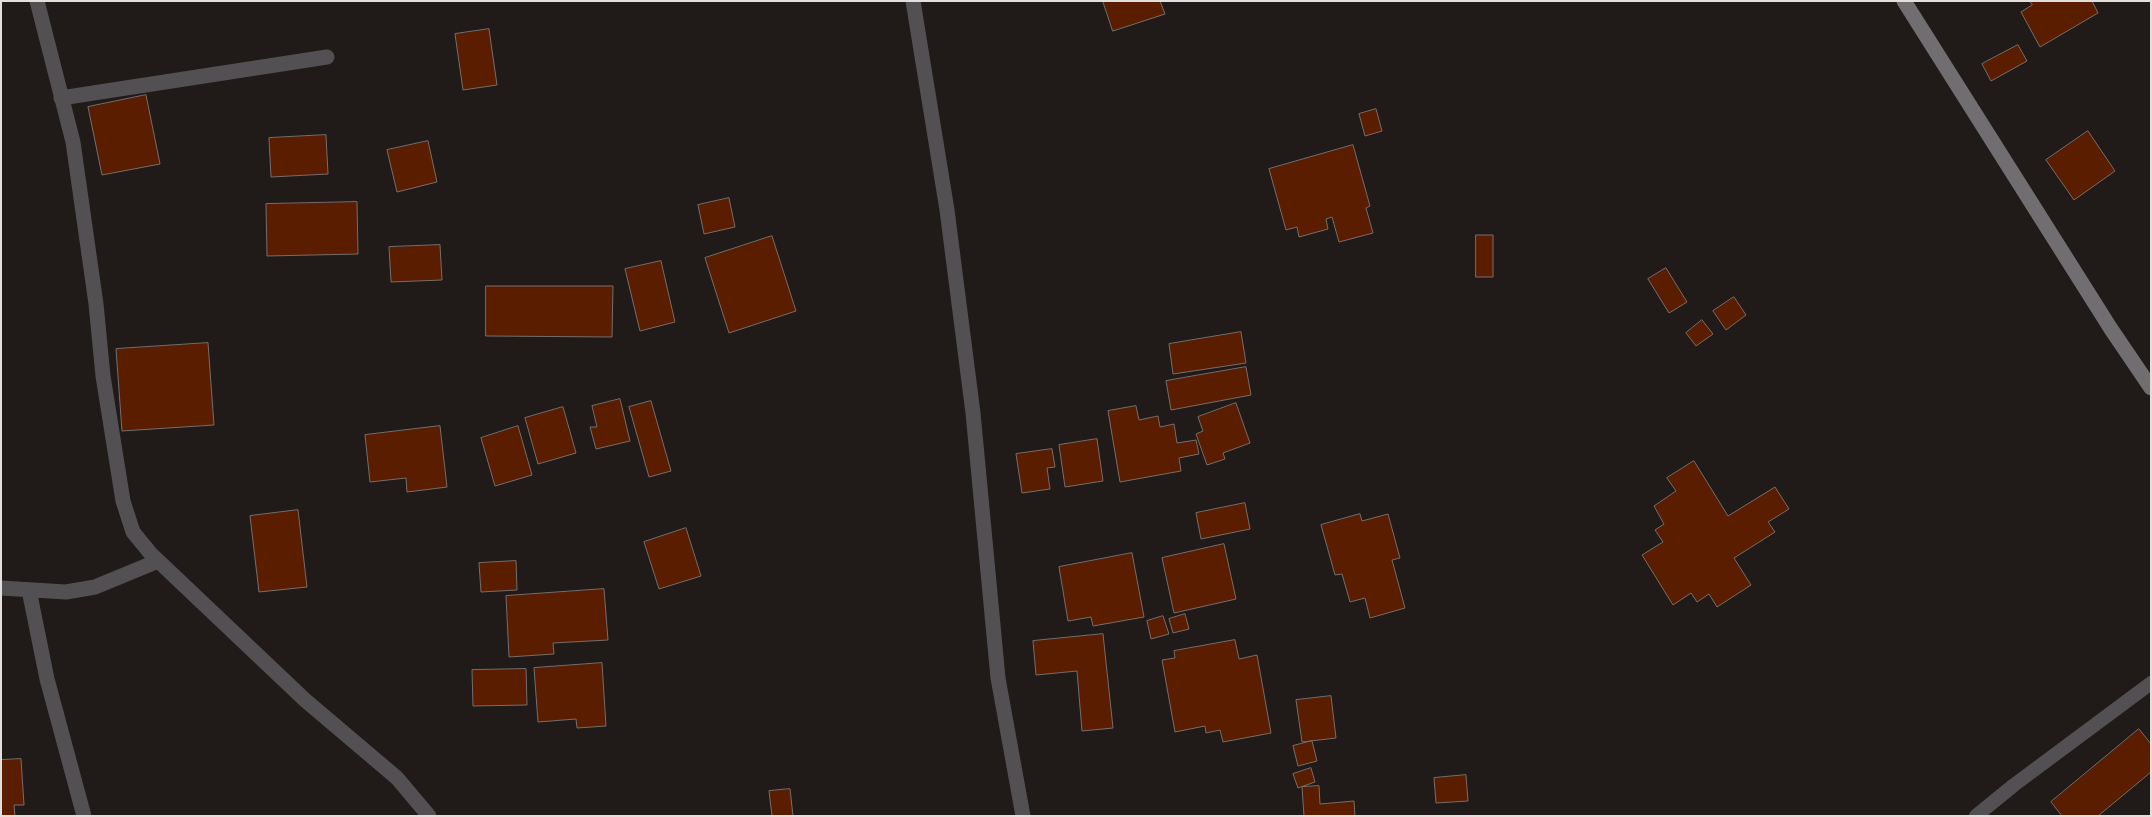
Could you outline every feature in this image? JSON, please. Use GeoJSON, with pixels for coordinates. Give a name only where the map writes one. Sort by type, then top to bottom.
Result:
{"type":"FeatureCollection","features":[{"type":"Feature","properties":{"kind":"street"},"geometry":{"type":"LineString","coordinates":[[36,1],[73,142],[96,304],[103,376],[123,501],[133,532],[158,561],[305,700],[397,778],[429,816]]}},
{"type":"Feature","properties":{"kind":"street"},"geometry":{"type":"LineString","coordinates":[[913,1],[947,210],[970,394],[998,678],[1024,816]]}},
{"type":"Feature","properties":{"kind":"street"},"geometry":{"type":"LineString","coordinates":[[1904,1],[2111,329],[2151,388]]}},
{"type":"Feature","properties":{"kind":"street"},"geometry":{"type":"LineString","coordinates":[[61,98],[327,57]]}},
{"type":"Feature","properties":{"kind":"street"},"geometry":{"type":"LineString","coordinates":[[1,588],[66,592],[95,587],[158,561]]}},
{"type":"Feature","properties":{"kind":"street"},"geometry":{"type":"LineString","coordinates":[[29,590],[47,679],[84,816]]}},
{"type":"Feature","properties":{"kind":"lane"},"geometry":{"type":"LineString","coordinates":[[1976,816],[2014,785],[2151,683]]}},
{"type":"Feature","properties":{"kind":"building"},"geometry":{"type":"Polygon","coordinates":[[[1103,1],[1160,1],[1165,14],[1113,31],[1103,1]]]}},
{"type":"Feature","properties":{"kind":"building"},"geometry":{"type":"Polygon","coordinates":[[[2030,1],[2092,1],[2098,13],[2040,47],[2021,12],[2032,5],[2030,1]]]}},
{"type":"Feature","properties":{"kind":"building"},"geometry":{"type":"Polygon","coordinates":[[[489,29],[497,85],[463,90],[455,34],[489,29]]]}},
{"type":"Feature","properties":{"kind":"building"},"geometry":{"type":"Polygon","coordinates":[[[2018,45],[2027,61],[1991,81],[1982,64],[2018,45]]]}},
{"type":"Feature","properties":{"kind":"building"},"geometry":{"type":"Polygon","coordinates":[[[146,95],[160,164],[102,175],[88,107],[146,95]]]}},
{"type":"Feature","properties":{"kind":"building"},"geometry":{"type":"Polygon","coordinates":[[[1376,109],[1382,131],[1365,136],[1359,114],[1376,109]]]}},
{"type":"Feature","properties":{"kind":"building"},"geometry":{"type":"Polygon","coordinates":[[[2088,131],[2115,171],[2074,200],[2046,160],[2088,131]]]}},
{"type":"Feature","properties":{"kind":"building"},"geometry":{"type":"Polygon","coordinates":[[[326,135],[328,174],[271,177],[269,138],[326,135]]]}},
{"type":"Feature","properties":{"kind":"building"},"geometry":{"type":"Polygon","coordinates":[[[428,141],[437,182],[397,192],[387,150],[428,141]]]}},
{"type":"Feature","properties":{"kind":"building"},"geometry":{"type":"Polygon","coordinates":[[[1353,145],[1370,206],[1366,208],[1373,233],[1339,242],[1332,217],[1326,219],[1328,229],[1299,237],[1297,227],[1286,230],[1269,169],[1353,145]]]}},
{"type":"Feature","properties":{"kind":"building"},"geometry":{"type":"Polygon","coordinates":[[[729,198],[735,227],[704,234],[698,205],[729,198]]]}},
{"type":"Feature","properties":{"kind":"building"},"geometry":{"type":"Polygon","coordinates":[[[357,202],[358,254],[267,256],[266,204],[357,202]]]}},
{"type":"Feature","properties":{"kind":"building"},"geometry":{"type":"Polygon","coordinates":[[[1476,235],[1493,235],[1493,277],[1476,277],[1476,235]]]}},
{"type":"Feature","properties":{"kind":"building"},"geometry":{"type":"Polygon","coordinates":[[[772,236],[796,311],[729,333],[705,258],[772,236]]]}},
{"type":"Feature","properties":{"kind":"building"},"geometry":{"type":"Polygon","coordinates":[[[440,245],[442,280],[391,282],[389,247],[440,245]]]}},
{"type":"Feature","properties":{"kind":"building"},"geometry":{"type":"Polygon","coordinates":[[[661,261],[675,322],[640,331],[625,269],[661,261]]]}},
{"type":"Feature","properties":{"kind":"building"},"geometry":{"type":"Polygon","coordinates":[[[1666,268],[1687,302],[1669,313],[1648,279],[1666,268]]]}},
{"type":"Feature","properties":{"kind":"building"},"geometry":{"type":"Polygon","coordinates":[[[486,286],[613,286],[612,337],[486,336],[486,286]]]}},
{"type":"Feature","properties":{"kind":"building"},"geometry":{"type":"Polygon","coordinates":[[[1734,297],[1746,315],[1726,330],[1713,311],[1734,297]]]}},
{"type":"Feature","properties":{"kind":"building"},"geometry":{"type":"Polygon","coordinates":[[[1702,320],[1713,334],[1696,346],[1686,333],[1702,320]]]}},
{"type":"Feature","properties":{"kind":"building"},"geometry":{"type":"Polygon","coordinates":[[[1241,332],[1246,363],[1173,374],[1169,344],[1241,332]]]}},
{"type":"Feature","properties":{"kind":"building"},"geometry":{"type":"Polygon","coordinates":[[[208,343],[214,425],[122,431],[116,349],[208,343]]]}},
{"type":"Feature","properties":{"kind":"building"},"geometry":{"type":"Polygon","coordinates":[[[1246,367],[1251,395],[1171,410],[1166,381],[1246,367]]]}},
{"type":"Feature","properties":{"kind":"building"},"geometry":{"type":"Polygon","coordinates":[[[620,399],[630,441],[596,449],[590,427],[597,427],[592,406],[620,399]]]}},
{"type":"Feature","properties":{"kind":"building"},"geometry":{"type":"Polygon","coordinates":[[[651,401],[671,471],[649,477],[629,407],[651,401]]]}},
{"type":"Feature","properties":{"kind":"building"},"geometry":{"type":"Polygon","coordinates":[[[1236,403],[1250,443],[1223,453],[1225,459],[1207,465],[1196,434],[1203,431],[1198,417],[1236,403]]]}},
{"type":"Feature","properties":{"kind":"building"},"geometry":{"type":"Polygon","coordinates":[[[1136,406],[1139,420],[1158,416],[1160,427],[1174,424],[1177,443],[1196,440],[1199,454],[1179,458],[1181,471],[1120,482],[1108,411],[1136,406]]]}},
{"type":"Feature","properties":{"kind":"building"},"geometry":{"type":"Polygon","coordinates":[[[563,407],[576,453],[538,464],[525,418],[563,407]]]}},
{"type":"Feature","properties":{"kind":"building"},"geometry":{"type":"Polygon","coordinates":[[[440,426],[447,487],[407,492],[406,478],[370,482],[365,435],[440,426]]]}},
{"type":"Feature","properties":{"kind":"building"},"geometry":{"type":"Polygon","coordinates":[[[518,426],[532,475],[495,486],[481,438],[518,426]]]}},
{"type":"Feature","properties":{"kind":"building"},"geometry":{"type":"Polygon","coordinates":[[[1097,439],[1103,481],[1065,487],[1059,445],[1097,439]]]}},
{"type":"Feature","properties":{"kind":"building"},"geometry":{"type":"Polygon","coordinates":[[[1052,449],[1055,467],[1047,468],[1050,489],[1022,493],[1016,454],[1052,449]]]}},
{"type":"Feature","properties":{"kind":"building"},"geometry":{"type":"Polygon","coordinates":[[[1694,461],[1728,516],[1775,487],[1789,509],[1768,522],[1775,532],[1734,558],[1751,585],[1717,607],[1709,594],[1697,602],[1691,593],[1673,605],[1642,555],[1663,542],[1655,530],[1664,524],[1654,506],[1676,491],[1667,478],[1694,461]]]}},
{"type":"Feature","properties":{"kind":"building"},"geometry":{"type":"Polygon","coordinates":[[[1245,503],[1250,529],[1201,539],[1196,513],[1245,503]]]}},
{"type":"Feature","properties":{"kind":"building"},"geometry":{"type":"Polygon","coordinates":[[[298,510],[307,587],[259,592],[250,516],[298,510]]]}},
{"type":"Feature","properties":{"kind":"building"},"geometry":{"type":"Polygon","coordinates":[[[1360,514],[1362,521],[1388,514],[1400,558],[1392,560],[1405,608],[1370,618],[1365,598],[1350,602],[1342,574],[1335,575],[1321,525],[1360,514]]]}},
{"type":"Feature","properties":{"kind":"building"},"geometry":{"type":"Polygon","coordinates":[[[686,528],[701,576],[659,589],[644,542],[686,528]]]}},
{"type":"Feature","properties":{"kind":"building"},"geometry":{"type":"Polygon","coordinates":[[[1224,544],[1236,599],[1174,613],[1162,558],[1224,544]]]}},
{"type":"Feature","properties":{"kind":"building"},"geometry":{"type":"Polygon","coordinates":[[[1132,553],[1144,617],[1093,626],[1091,617],[1068,621],[1059,567],[1132,553]]]}},
{"type":"Feature","properties":{"kind":"building"},"geometry":{"type":"Polygon","coordinates":[[[516,561],[517,590],[481,592],[479,563],[516,561]]]}},
{"type":"Feature","properties":{"kind":"building"},"geometry":{"type":"Polygon","coordinates":[[[604,589],[608,640],[553,643],[554,654],[509,657],[506,596],[604,589]]]}},
{"type":"Feature","properties":{"kind":"building"},"geometry":{"type":"Polygon","coordinates":[[[1185,614],[1189,629],[1173,633],[1169,619],[1185,614]]]}},
{"type":"Feature","properties":{"kind":"building"},"geometry":{"type":"Polygon","coordinates":[[[1163,616],[1169,634],[1151,639],[1147,621],[1163,616]]]}},
{"type":"Feature","properties":{"kind":"building"},"geometry":{"type":"Polygon","coordinates":[[[1103,634],[1113,728],[1082,731],[1077,671],[1036,675],[1033,641],[1103,634]]]}},
{"type":"Feature","properties":{"kind":"building"},"geometry":{"type":"Polygon","coordinates":[[[1235,640],[1239,659],[1257,655],[1271,733],[1223,742],[1220,730],[1206,733],[1205,726],[1175,732],[1162,660],[1175,658],[1174,651],[1235,640]]]}},
{"type":"Feature","properties":{"kind":"building"},"geometry":{"type":"Polygon","coordinates":[[[602,663],[606,726],[577,728],[576,719],[538,722],[534,668],[602,663]]]}},
{"type":"Feature","properties":{"kind":"building"},"geometry":{"type":"Polygon","coordinates":[[[526,669],[527,705],[473,706],[472,670],[526,669]]]}},
{"type":"Feature","properties":{"kind":"building"},"geometry":{"type":"Polygon","coordinates":[[[1331,696],[1336,738],[1302,742],[1296,700],[1331,696]]]}},
{"type":"Feature","properties":{"kind":"building"},"geometry":{"type":"Polygon","coordinates":[[[2139,729],[2151,744],[2151,772],[2098,816],[2062,816],[2051,802],[2139,729]]]}},
{"type":"Feature","properties":{"kind":"building"},"geometry":{"type":"Polygon","coordinates":[[[1312,741],[1317,761],[1298,766],[1293,746],[1312,741]]]}},
{"type":"Feature","properties":{"kind":"building"},"geometry":{"type":"Polygon","coordinates":[[[21,759],[24,805],[14,805],[15,816],[1,816],[1,760],[21,759]]]}},
{"type":"Feature","properties":{"kind":"building"},"geometry":{"type":"Polygon","coordinates":[[[1311,768],[1315,782],[1298,788],[1293,774],[1311,768]]]}},
{"type":"Feature","properties":{"kind":"building"},"geometry":{"type":"Polygon","coordinates":[[[1466,775],[1468,801],[1436,803],[1434,778],[1466,775]]]}},
{"type":"Feature","properties":{"kind":"building"},"geometry":{"type":"Polygon","coordinates":[[[1319,786],[1320,804],[1354,801],[1355,816],[1304,816],[1302,787],[1319,786]]]}},
{"type":"Feature","properties":{"kind":"building"},"geometry":{"type":"Polygon","coordinates":[[[790,789],[793,816],[772,816],[769,791],[790,789]]]}}]}
